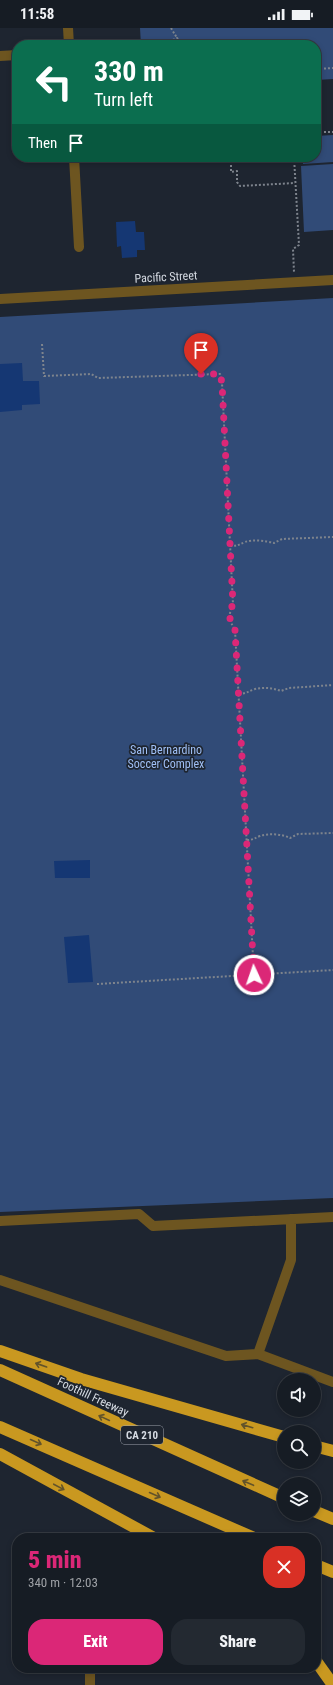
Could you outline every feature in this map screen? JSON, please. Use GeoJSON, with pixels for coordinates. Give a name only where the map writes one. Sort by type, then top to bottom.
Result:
{"type":"FeatureCollection","features":[{"type":"Feature","properties":{"kind":"highway"},"geometry":{"type":"LineString","coordinates":[[0,1351],[81,1379],[277,1435]]}},
{"type":"Feature","properties":{"kind":"highway","name":"Foothill Freeway"},"geometry":{"type":"LineString","coordinates":[[0,1370],[277,1495]]}},
{"type":"Feature","properties":{"kind":"highway"},"geometry":{"type":"LineString","coordinates":[[0,1427],[243,1533]]}},
{"type":"Feature","properties":{"kind":"highway"},"geometry":{"type":"LineString","coordinates":[[321,1448],[333,1451]]}},
{"type":"Feature","properties":{"kind":"highway"},"geometry":{"type":"LineString","coordinates":[[0,1454],[145,1533]]}},
{"type":"Feature","properties":{"kind":"highway"},"geometry":{"type":"LineString","coordinates":[[321,1514],[333,1519]]}},
{"type":"Feature","properties":{"kind":"highway"},"geometry":{"type":"LineString","coordinates":[[321,1567],[333,1572]]}},
{"type":"Feature","properties":{"kind":"highway"},"geometry":{"type":"LineString","coordinates":[[321,1668],[333,1685]]}},
{"type":"Feature","properties":{"kind":"street"},"geometry":{"type":"LineString","coordinates":[[68,28],[69,40]]}},
{"type":"Feature","properties":{"kind":"street"},"geometry":{"type":"LineString","coordinates":[[0,56],[12,55]]}},
{"type":"Feature","properties":{"kind":"street"},"geometry":{"type":"LineString","coordinates":[[74,162],[79,247]]}},
{"type":"Feature","properties":{"kind":"street","name":"Pacific Street"},"geometry":{"type":"LineString","coordinates":[[0,299],[333,280]]}},
{"type":"Feature","properties":{"kind":"street"},"geometry":{"type":"LineString","coordinates":[[0,1221],[139,1214],[153,1226],[333,1217]]}},
{"type":"Feature","properties":{"kind":"street"},"geometry":{"type":"LineString","coordinates":[[258,1354],[291,1260],[291,1219]]}},
{"type":"Feature","properties":{"kind":"street"},"geometry":{"type":"LineString","coordinates":[[0,1280],[226,1356],[258,1354],[333,1382]]}},
{"type":"Feature","properties":{"kind":"street"},"geometry":{"type":"LineString","coordinates":[[90,1673],[90,1685]]}},
{"type":"Feature","properties":{"kind":"path"},"geometry":{"type":"LineString","coordinates":[[171,28],[177,38],[173,40]]}},
{"type":"Feature","properties":{"kind":"path"},"geometry":{"type":"LineString","coordinates":[[321,69],[333,68]]}},
{"type":"Feature","properties":{"kind":"path"},"geometry":{"type":"LineString","coordinates":[[321,132],[333,132]]}},
{"type":"Feature","properties":{"kind":"path"},"geometry":{"type":"LineString","coordinates":[[231,162],[231,172],[237,171],[237,182],[240,186],[295,183]]}},
{"type":"Feature","properties":{"kind":"path"},"geometry":{"type":"LineString","coordinates":[[294,162],[299,245],[293,248],[295,283]]}},
{"type":"Feature","properties":{"kind":"path"},"geometry":{"type":"LineString","coordinates":[[42,344],[44,376],[91,374],[98,378],[220,374],[222,383],[233,604],[229,614],[235,630],[254,975]]}},
{"type":"Feature","properties":{"kind":"path"},"geometry":{"type":"LineString","coordinates":[[230,546],[240,546],[246,541],[266,541],[274,543],[282,539],[333,537]]}},
{"type":"Feature","properties":{"kind":"path"},"geometry":{"type":"LineString","coordinates":[[239,694],[246,694],[254,689],[273,688],[281,691],[289,688],[333,685]]}},
{"type":"Feature","properties":{"kind":"path"},"geometry":{"type":"LineString","coordinates":[[247,840],[252,840],[261,836],[282,835],[290,838],[298,834],[333,833]]}},
{"type":"Feature","properties":{"kind":"path"},"geometry":{"type":"LineString","coordinates":[[97,984],[333,970]]}},
{"type":"Feature","properties":{"kind":"green space"},"geometry":{"type":"Polygon","coordinates":[[[140,28],[333,28],[333,79],[321,80],[321,40],[141,40],[140,28]]]}},
{"type":"Feature","properties":{"kind":"green space"},"geometry":{"type":"Polygon","coordinates":[[[333,135],[333,162],[303,164],[303,162],[321,162],[321,136],[333,135]]]}},
{"type":"Feature","properties":{"kind":"green space"},"geometry":{"type":"Polygon","coordinates":[[[333,164],[333,230],[304,232],[301,166],[333,164]]]}},
{"type":"Feature","properties":{"kind":"green space","name":"San Bernardino Soccer Complex"},"geometry":{"type":"Polygon","coordinates":[[[333,298],[333,1198],[0,1212],[0,317],[333,298]]]}},
{"type":"Feature","properties":{"kind":"building"},"geometry":{"type":"Polygon","coordinates":[[[135,221],[136,232],[144,232],[145,250],[137,250],[137,257],[122,258],[121,246],[117,247],[116,222],[135,221]]]}},
{"type":"Feature","properties":{"kind":"building"},"geometry":{"type":"Polygon","coordinates":[[[22,363],[23,381],[39,381],[40,404],[22,405],[22,410],[0,412],[0,364],[22,363]]]}},
{"type":"Feature","properties":{"kind":"building"},"geometry":{"type":"Polygon","coordinates":[[[90,860],[90,878],[55,878],[54,861],[90,860]]]}},
{"type":"Feature","properties":{"kind":"building"},"geometry":{"type":"Polygon","coordinates":[[[89,935],[93,982],[68,983],[64,937],[89,935]]]}},
{"type":"Feature","properties":{"kind":"route"},"geometry":{"type":"LineString","coordinates":[[201,374],[220,374],[222,383],[233,604],[229,614],[235,630],[254,975]]}}]}
